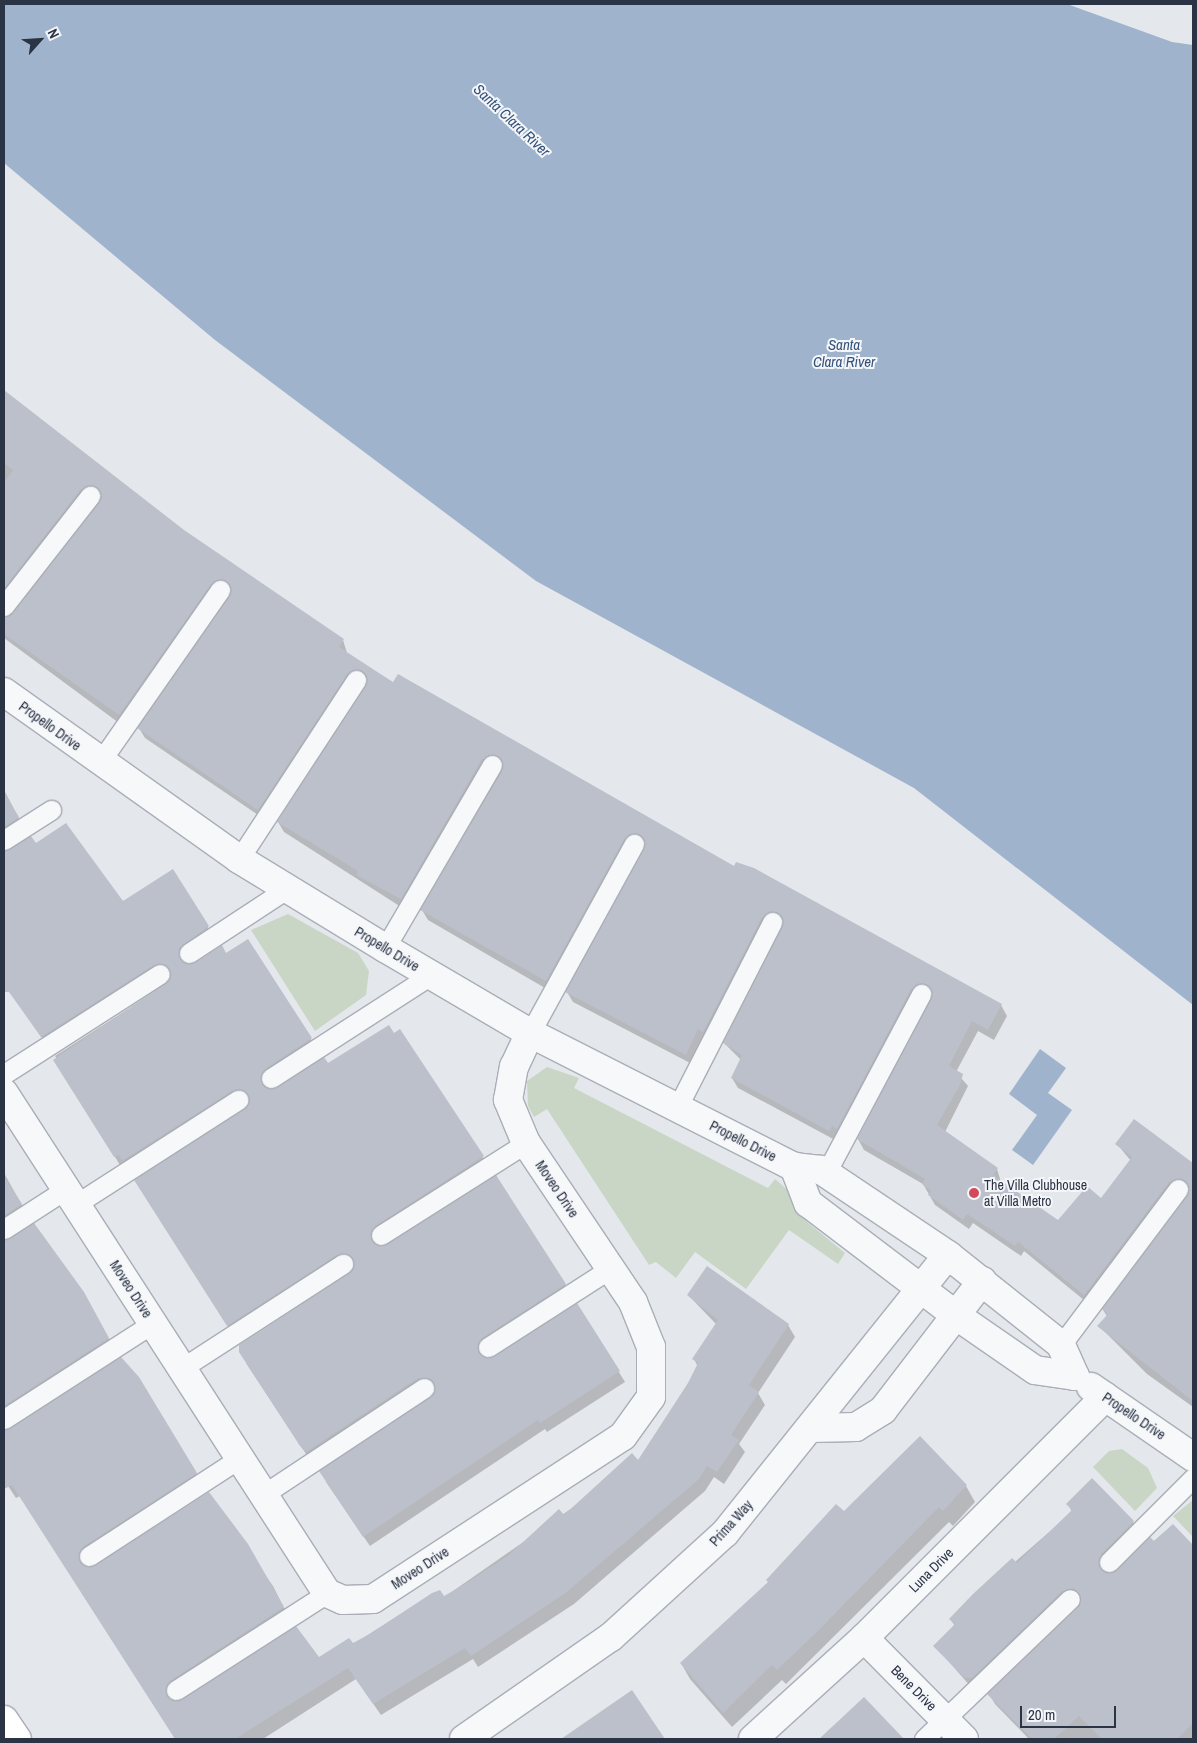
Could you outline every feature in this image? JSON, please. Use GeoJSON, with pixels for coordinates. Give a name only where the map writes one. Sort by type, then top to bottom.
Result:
{"type":"FeatureCollection","features":[{"type":"Feature","properties":{"kind":"main road"},"geometry":{"type":"LineString","coordinates":[[4,1720],[17,1739]]}},
{"type":"Feature","properties":{"kind":"street","name":"Propello Drive"},"geometry":{"type":"LineString","coordinates":[[4,692],[100,762],[240,859],[384,948],[530,1033],[677,1108],[794,1167],[826,1173],[948,1255],[1061,1345],[1075,1376]]}},
{"type":"Feature","properties":{"kind":"street","name":"Moveo Drive"},"geometry":{"type":"LineString","coordinates":[[4,1093],[327,1593],[343,1600],[373,1599],[623,1436],[651,1397],[651,1347],[633,1302],[526,1143],[508,1100],[514,1067],[530,1033]]}},
{"type":"Feature","properties":{"kind":"street","name":"Propello Drive"},"geometry":{"type":"LineString","coordinates":[[794,1167],[808,1203],[957,1316],[1034,1370],[1075,1376],[1193,1460]]}},
{"type":"Feature","properties":{"kind":"street","name":"Prima Way"},"geometry":{"type":"LineString","coordinates":[[464,1739],[611,1637],[725,1533],[924,1290],[948,1255]]}},
{"type":"Feature","properties":{"kind":"street"},"geometry":{"type":"LineString","coordinates":[[812,1428],[856,1427],[883,1410],[982,1282]]}},
{"type":"Feature","properties":{"kind":"street","name":"Luna Drive"},"geometry":{"type":"LineString","coordinates":[[753,1739],[864,1638],[1106,1397]]}},
{"type":"Feature","properties":{"kind":"street","name":"Bene Drive"},"geometry":{"type":"LineString","coordinates":[[864,1638],[964,1739]]}},
{"type":"Feature","properties":{"kind":"lane"},"geometry":{"type":"LineString","coordinates":[[4,606],[90,496]]}},
{"type":"Feature","properties":{"kind":"lane"},"geometry":{"type":"LineString","coordinates":[[100,762],[220,590]]}},
{"type":"Feature","properties":{"kind":"lane"},"geometry":{"type":"LineString","coordinates":[[240,859],[356,680]]}},
{"type":"Feature","properties":{"kind":"lane"},"geometry":{"type":"LineString","coordinates":[[384,948],[492,765]]}},
{"type":"Feature","properties":{"kind":"lane"},"geometry":{"type":"LineString","coordinates":[[4,840],[51,810]]}},
{"type":"Feature","properties":{"kind":"lane"},"geometry":{"type":"LineString","coordinates":[[530,1033],[634,844]]}},
{"type":"Feature","properties":{"kind":"lane"},"geometry":{"type":"LineString","coordinates":[[189,953],[288,888]]}},
{"type":"Feature","properties":{"kind":"lane"},"geometry":{"type":"LineString","coordinates":[[677,1108],[772,922]]}},
{"type":"Feature","properties":{"kind":"lane"},"geometry":{"type":"LineString","coordinates":[[4,1074],[160,974]]}},
{"type":"Feature","properties":{"kind":"lane"},"geometry":{"type":"LineString","coordinates":[[271,1078],[431,975]]}},
{"type":"Feature","properties":{"kind":"lane"},"geometry":{"type":"LineString","coordinates":[[826,1173],[920,994]]}},
{"type":"Feature","properties":{"kind":"lane"},"geometry":{"type":"LineString","coordinates":[[4,1229],[71,1196],[238,1100]]}},
{"type":"Feature","properties":{"kind":"lane"},"geometry":{"type":"LineString","coordinates":[[381,1235],[526,1143]]}},
{"type":"Feature","properties":{"kind":"lane"},"geometry":{"type":"LineString","coordinates":[[1061,1345],[1178,1189]]}},
{"type":"Feature","properties":{"kind":"lane"},"geometry":{"type":"LineString","coordinates":[[182,1368],[343,1264]]}},
{"type":"Feature","properties":{"kind":"lane"},"geometry":{"type":"LineString","coordinates":[[488,1348],[611,1268]]}},
{"type":"Feature","properties":{"kind":"lane"},"geometry":{"type":"LineString","coordinates":[[4,1419],[153,1323]]}},
{"type":"Feature","properties":{"kind":"lane"},"geometry":{"type":"LineString","coordinates":[[264,1494],[424,1388]]}},
{"type":"Feature","properties":{"kind":"lane"},"geometry":{"type":"LineString","coordinates":[[89,1556],[240,1458]]}},
{"type":"Feature","properties":{"kind":"lane"},"geometry":{"type":"LineString","coordinates":[[1109,1562],[1193,1460]]}},
{"type":"Feature","properties":{"kind":"lane"},"geometry":{"type":"LineString","coordinates":[[176,1690],[327,1593]]}},
{"type":"Feature","properties":{"kind":"lane"},"geometry":{"type":"LineString","coordinates":[[924,1739],[1070,1599]]}},
{"type":"Feature","properties":{"kind":"green space"},"geometry":{"type":"Polygon","coordinates":[[[288,914],[358,953],[369,971],[366,995],[315,1031],[251,930],[288,914]]]}},
{"type":"Feature","properties":{"kind":"green space"},"geometry":{"type":"Polygon","coordinates":[[[547,1067],[579,1078],[574,1088],[768,1188],[775,1179],[791,1193],[806,1221],[845,1253],[838,1264],[789,1230],[746,1289],[695,1252],[676,1278],[656,1262],[649,1265],[547,1109],[534,1117],[528,1106],[527,1081],[547,1067]]]}},
{"type":"Feature","properties":{"kind":"green space"},"geometry":{"type":"Polygon","coordinates":[[[1122,1449],[1148,1468],[1157,1488],[1135,1511],[1093,1467],[1109,1451],[1122,1449]]]}},
{"type":"Feature","properties":{"kind":"green space"},"geometry":{"type":"Polygon","coordinates":[[[1193,1500],[1193,1537],[1173,1516],[1193,1500]]]}},
{"type":"Feature","properties":{"kind":"water","name":"Santa Clara River"},"geometry":{"type":"Polygon","coordinates":[[[4,4],[1067,4],[1172,42],[1193,45],[1193,1005],[914,788],[536,581],[215,340],[4,163],[4,4]]]}},
{"type":"Feature","properties":{"kind":"water"},"geometry":{"type":"Polygon","coordinates":[[[1040,1049],[1066,1068],[1048,1093],[1072,1110],[1033,1165],[1012,1150],[1037,1115],[1009,1094],[1040,1049]]]}},
{"type":"Feature","properties":{"kind":"building"},"geometry":{"type":"Polygon","coordinates":[[[4,390],[184,530],[344,639],[339,647],[393,682],[398,674],[734,866],[736,862],[754,868],[1002,1004],[988,1030],[972,1021],[949,1066],[963,1074],[960,1085],[937,1125],[998,1168],[993,1175],[1058,1220],[1087,1186],[1101,1198],[1132,1157],[1115,1144],[1134,1119],[1193,1163],[1193,1401],[1097,1326],[1108,1314],[1102,1309],[1187,1196],[1185,1180],[1169,1182],[1084,1295],[1018,1242],[1015,1246],[967,1214],[963,1220],[928,1195],[931,1191],[922,1184],[925,1179],[857,1139],[931,999],[927,984],[911,989],[837,1129],[832,1126],[829,1131],[731,1078],[742,1055],[723,1043],[782,927],[778,912],[762,917],[703,1032],[698,1029],[686,1055],[565,992],[644,849],[640,834],[624,839],[546,981],[420,910],[502,771],[498,756],[482,759],[401,899],[356,875],[358,871],[277,822],[365,686],[362,670],[347,674],[258,810],[137,728],[229,596],[226,581],[211,584],[119,715],[4,634],[4,617],[13,613],[101,497],[97,487],[81,489],[4,588],[4,483],[13,470],[4,463],[4,390]]]}},
{"type":"Feature","properties":{"kind":"building"},"geometry":{"type":"Polygon","coordinates":[[[4,793],[19,817],[4,827],[4,793]]]}},
{"type":"Feature","properties":{"kind":"building"},"geometry":{"type":"Polygon","coordinates":[[[66,823],[123,901],[173,869],[209,926],[179,948],[184,963],[195,963],[222,945],[226,953],[248,939],[312,1038],[265,1069],[260,1078],[265,1088],[277,1087],[324,1057],[328,1063],[389,1025],[394,1033],[400,1029],[484,1156],[375,1226],[372,1241],[387,1244],[496,1175],[566,1284],[482,1338],[478,1353],[494,1356],[577,1303],[620,1371],[540,1423],[538,1420],[363,1537],[319,1471],[430,1397],[434,1382],[418,1378],[306,1452],[300,1446],[239,1352],[239,1345],[349,1273],[353,1258],[337,1255],[227,1326],[134,1180],[244,1109],[248,1094],[232,1091],[122,1161],[119,1155],[114,1157],[53,1060],[166,983],[169,968],[154,965],[41,1037],[9,992],[4,992],[4,851],[31,836],[36,843],[66,823]]]}},
{"type":"Feature","properties":{"kind":"building"},"geometry":{"type":"Polygon","coordinates":[[[4,1176],[22,1204],[4,1216],[4,1176]]]}},
{"type":"Feature","properties":{"kind":"building"},"geometry":{"type":"Polygon","coordinates":[[[34,1223],[84,1292],[109,1338],[4,1406],[4,1240],[34,1223]]]}},
{"type":"Feature","properties":{"kind":"building"},"geometry":{"type":"Polygon","coordinates":[[[707,1266],[789,1324],[749,1385],[759,1392],[731,1435],[739,1440],[717,1472],[707,1466],[699,1479],[567,1592],[471,1656],[465,1648],[373,1704],[348,1668],[235,1739],[175,1739],[12,1485],[4,1489],[4,1430],[121,1357],[139,1377],[197,1473],[83,1547],[80,1562],[95,1565],[209,1492],[248,1544],[284,1607],[170,1681],[167,1696],[182,1699],[296,1626],[319,1657],[349,1638],[353,1643],[370,1634],[432,1593],[440,1590],[444,1596],[462,1586],[509,1555],[559,1509],[564,1515],[632,1453],[638,1460],[688,1383],[698,1363],[692,1359],[718,1320],[687,1295],[707,1266]]]}},
{"type":"Feature","properties":{"kind":"building"},"geometry":{"type":"Polygon","coordinates":[[[920,1436],[967,1485],[943,1511],[939,1507],[817,1632],[777,1670],[772,1665],[723,1713],[680,1663],[768,1582],[766,1580],[836,1504],[844,1511],[920,1436]]]}},
{"type":"Feature","properties":{"kind":"building"},"geometry":{"type":"Polygon","coordinates":[[[1092,1478],[1134,1521],[1101,1554],[1101,1570],[1117,1570],[1150,1537],[1154,1541],[1173,1524],[1193,1545],[1193,1723],[1177,1739],[1102,1739],[1079,1716],[1054,1739],[1032,1739],[987,1694],[1078,1607],[1081,1597],[1074,1588],[1062,1591],[972,1678],[965,1678],[933,1646],[955,1624],[949,1619],[973,1594],[1012,1558],[1017,1563],[1072,1510],[1066,1504],[1092,1478]]]}},
{"type":"Feature","properties":{"kind":"building"},"geometry":{"type":"Polygon","coordinates":[[[632,1690],[665,1739],[561,1739],[632,1690]]]}},
{"type":"Feature","properties":{"kind":"building"},"geometry":{"type":"Polygon","coordinates":[[[864,1697],[904,1739],[819,1739],[864,1697]]]}},
{"type":"Feature","properties":{"kind":"place","name":"The Villa Clubhouse at Villa Metro"},"geometry":{"type":"Point","coordinates":[974,1193]}}]}
